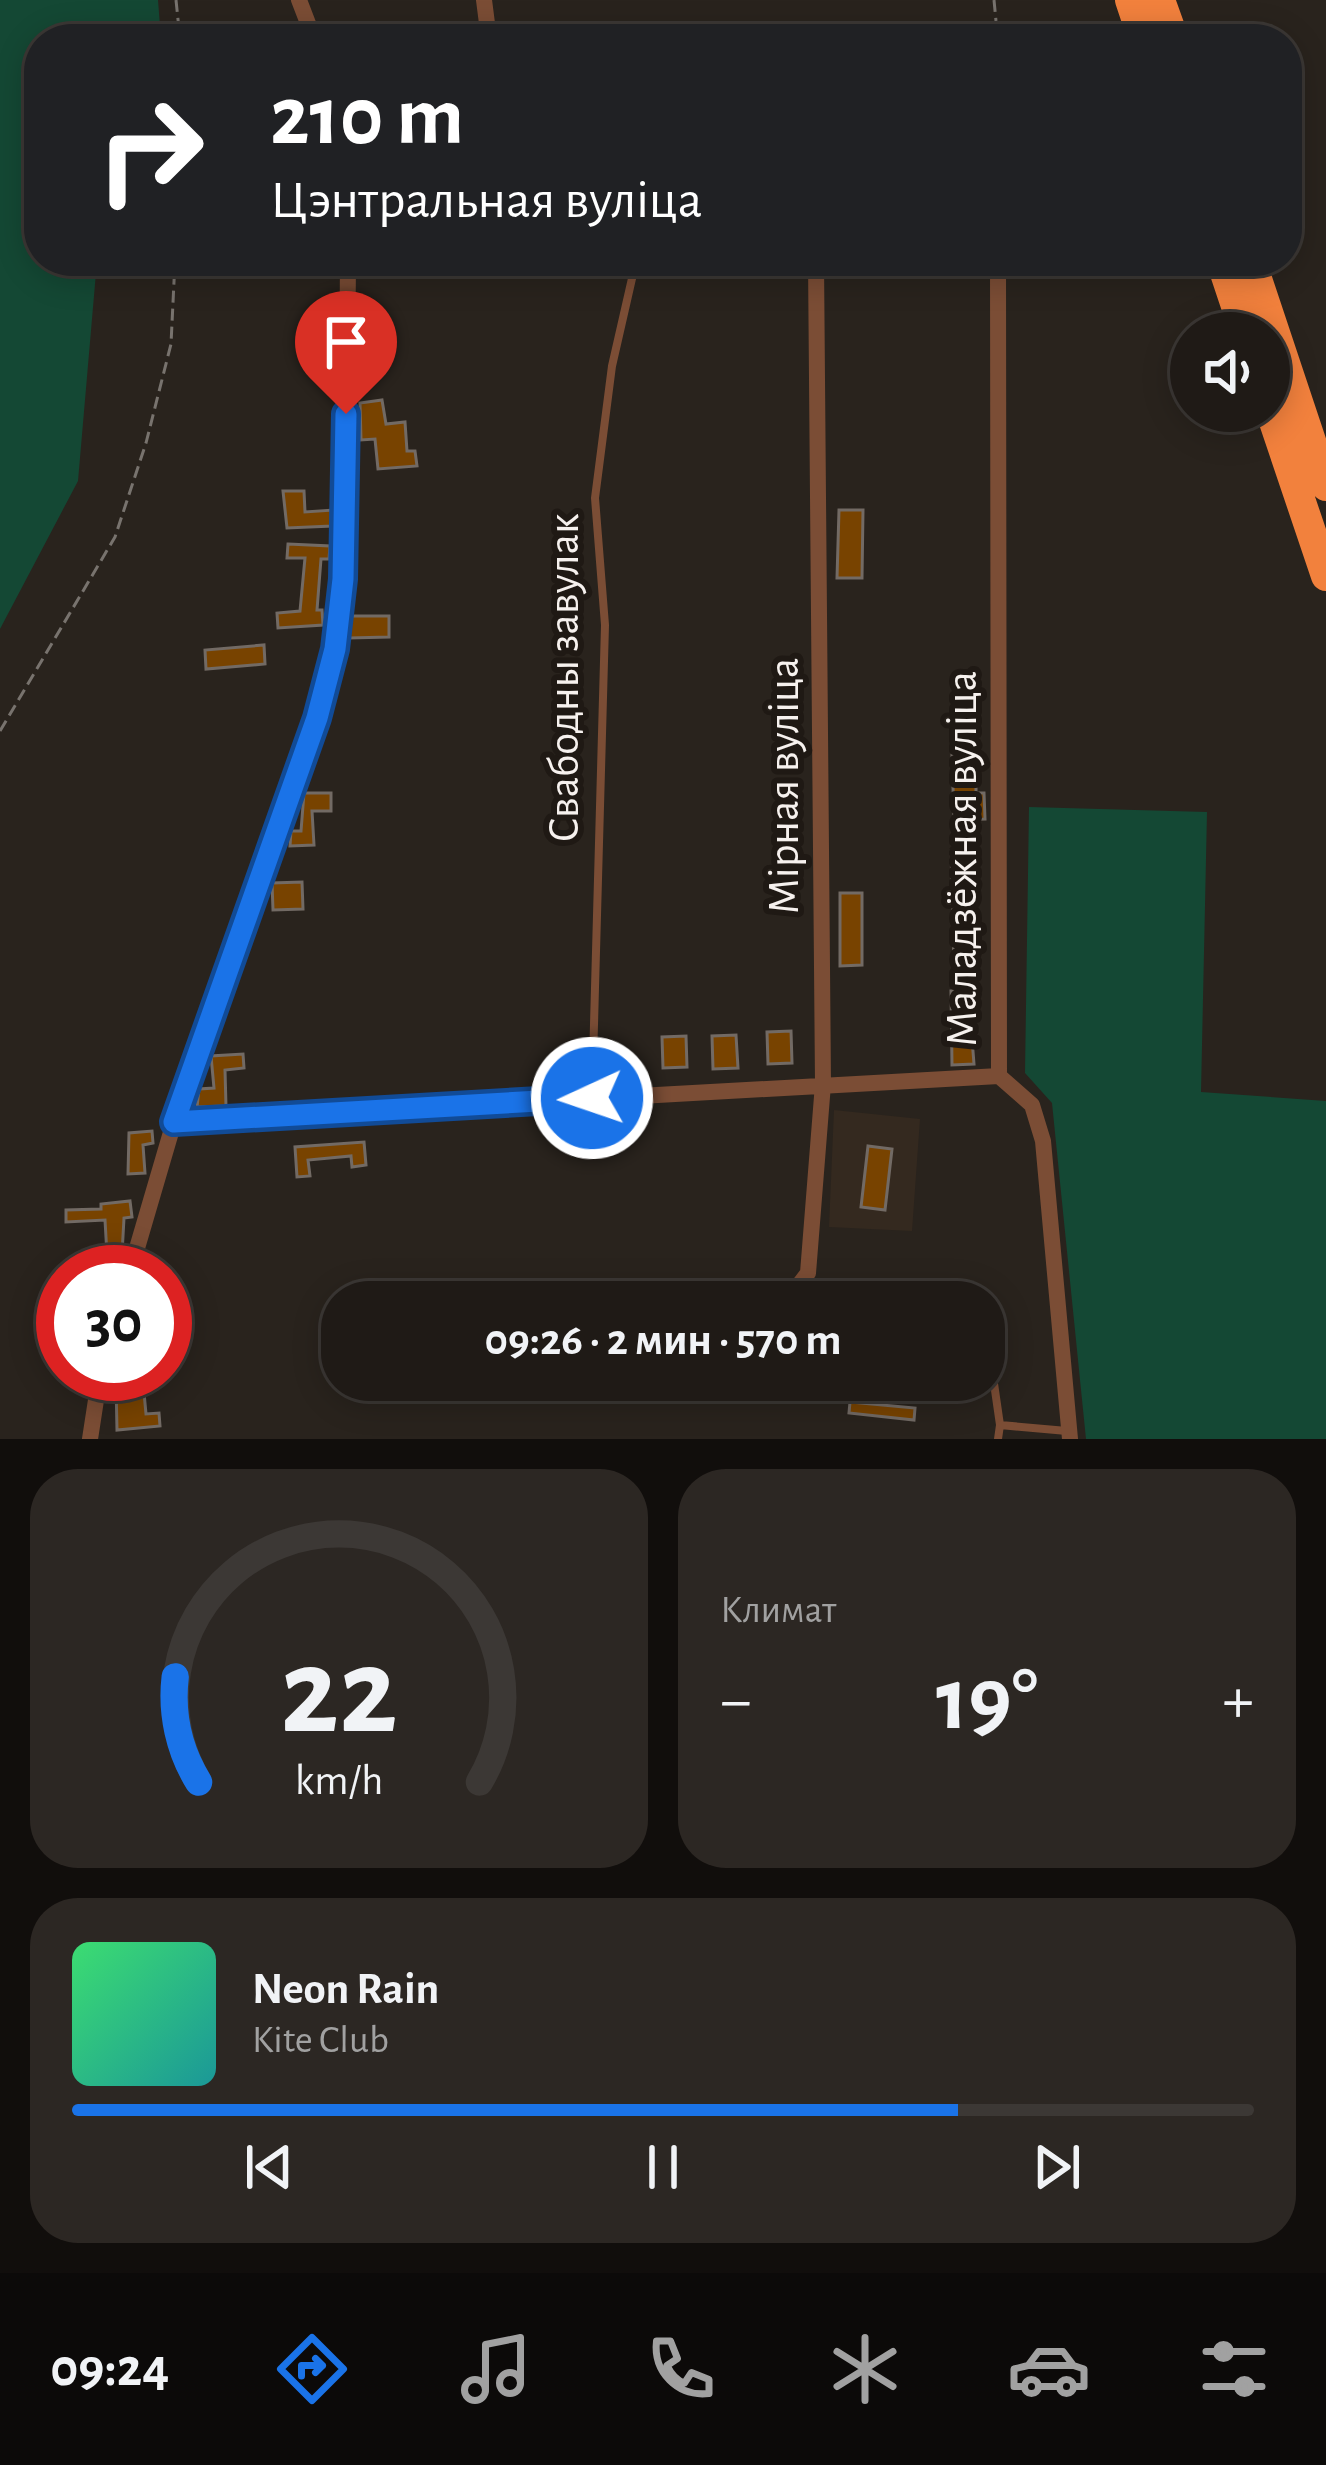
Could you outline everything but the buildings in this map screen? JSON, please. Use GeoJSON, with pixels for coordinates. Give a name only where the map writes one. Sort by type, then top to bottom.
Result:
{"type":"FeatureCollection","features":[{"type":"Feature","properties":{"kind":"highway"},"geometry":{"type":"LineString","coordinates":[[1226,276],[1238,312]]}},
{"type":"Feature","properties":{"kind":"highway"},"geometry":{"type":"LineString","coordinates":[[1256,276],[1326,486]]}},
{"type":"Feature","properties":{"kind":"highway"},"geometry":{"type":"LineString","coordinates":[[1278,432],[1326,576]]}},
{"type":"Feature","properties":{"kind":"street"},"geometry":{"type":"LineString","coordinates":[[138,1245],[174,1122],[317,718],[335,649],[346,504],[348,276]]}},
{"type":"Feature","properties":{"kind":"street","name":"Мірная вуліца"},"geometry":{"type":"LineString","coordinates":[[802,1281],[808,1274],[823,1084],[816,276]]}},
{"type":"Feature","properties":{"kind":"street","name":"Маладзёжная вуліца"},"geometry":{"type":"LineString","coordinates":[[998,276],[999,1076],[1032,1105],[1042,1141],[1069,1435]]}},
{"type":"Feature","properties":{"kind":"street"},"geometry":{"type":"LineString","coordinates":[[174,1122],[999,1076]]}},
{"type":"Feature","properties":{"kind":"street"},"geometry":{"type":"LineString","coordinates":[[90,1439],[96,1401]]}},
{"type":"Feature","properties":{"kind":"lane","name":"Свабодны завулак"},"geometry":{"type":"LineString","coordinates":[[592,1098],[605,625],[595,498],[611,366],[632,276]]}},
{"type":"Feature","properties":{"kind":"lane"},"geometry":{"type":"LineString","coordinates":[[997,1401],[998,1439]]}},
{"type":"Feature","properties":{"kind":"lane"},"geometry":{"type":"LineString","coordinates":[[1000,1425],[1069,1435]]}},
{"type":"Feature","properties":{"kind":"path"},"geometry":{"type":"LineString","coordinates":[[0,731],[115,536],[146,443],[171,344],[174,276]]}},
{"type":"Feature","properties":{"kind":"shaded area"},"geometry":{"type":"Polygon","coordinates":[[[834,1110],[920,1119],[912,1231],[829,1227],[834,1110]]]}},
{"type":"Feature","properties":{"kind":"green space"},"geometry":{"type":"Polygon","coordinates":[[[0,0],[158,0],[160,24],[24,24],[24,276],[96,276],[78,481],[0,629],[0,0]]]}},
{"type":"Feature","properties":{"kind":"green space"},"geometry":{"type":"Polygon","coordinates":[[[1029,807],[1207,812],[1201,1092],[1326,1101],[1326,1439],[1086,1439],[1052,1103],[1025,1073],[1029,807]]]}},
{"type":"Feature","properties":{"kind":"route"},"geometry":{"type":"LineString","coordinates":[[346,414],[343,579],[335,649],[317,718],[174,1122],[592,1098]]}}]}
